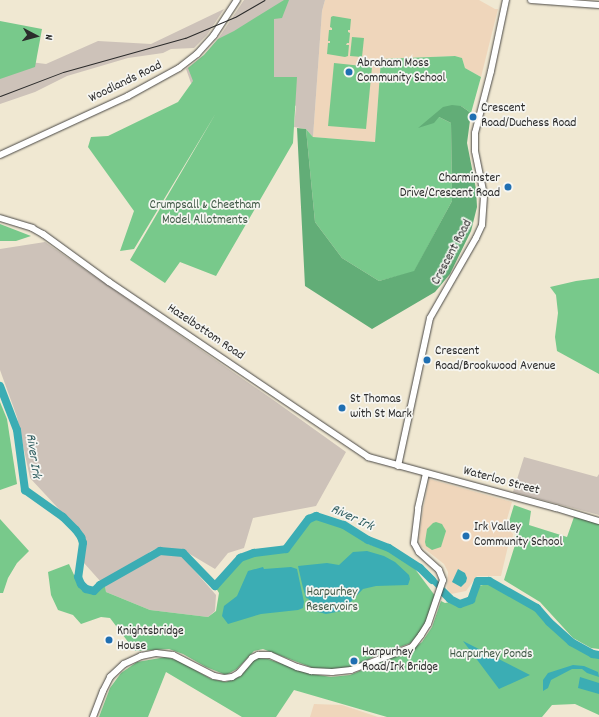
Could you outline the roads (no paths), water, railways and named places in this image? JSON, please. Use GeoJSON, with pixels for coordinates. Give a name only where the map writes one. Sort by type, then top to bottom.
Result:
{"type":"FeatureCollection","features":[{"type":"Feature","properties":{"kind":"street","name":"Woodlands Road"},"geometry":{"type":"LineString","coordinates":[[0,155],[128,96],[179,68],[197,54],[214,35],[237,0]]}},
{"type":"Feature","properties":{"kind":"street","name":"Crescent Road"},"geometry":{"type":"LineString","coordinates":[[398,466],[430,318],[476,238],[482,220],[484,195],[475,151],[475,133],[491,71],[506,0]]}},
{"type":"Feature","properties":{"kind":"street"},"geometry":{"type":"LineString","coordinates":[[531,0],[599,4]]}},
{"type":"Feature","properties":{"kind":"street","name":"Hazelbottom Road"},"geometry":{"type":"LineString","coordinates":[[0,218],[32,228],[43,234],[109,282],[361,454],[398,466]]}},
{"type":"Feature","properties":{"kind":"street","name":"Waterloo Street"},"geometry":{"type":"LineString","coordinates":[[398,466],[599,521]]}},
{"type":"Feature","properties":{"kind":"street"},"geometry":{"type":"LineString","coordinates":[[93,717],[103,690],[110,677],[124,664],[141,656],[156,653],[173,655],[214,676],[224,678],[232,677],[239,673],[252,658],[264,654],[311,671],[332,672],[351,670],[412,647],[424,631],[443,580],[439,570],[419,552],[414,543],[418,508],[426,474]]}},
{"type":"Feature","properties":{"kind":"water"},"geometry":{"type":"Polygon","coordinates":[[[367,551],[384,556],[395,562],[409,575],[410,579],[408,585],[376,586],[363,589],[342,611],[326,614],[307,609],[309,599],[306,598],[298,566],[327,563],[339,565],[353,552],[367,551]]]}},
{"type":"Feature","properties":{"kind":"water"},"geometry":{"type":"Polygon","coordinates":[[[263,567],[264,569],[291,567],[297,569],[304,602],[303,608],[298,610],[261,614],[228,624],[222,616],[224,606],[237,596],[248,571],[263,567]]]}},
{"type":"Feature","properties":{"kind":"water"},"geometry":{"type":"Polygon","coordinates":[[[458,569],[465,573],[467,578],[466,582],[461,587],[452,582],[458,569]]]}},
{"type":"Feature","properties":{"kind":"water"},"geometry":{"type":"Polygon","coordinates":[[[427,570],[453,596],[450,602],[424,575],[427,570]]]}},
{"type":"Feature","properties":{"kind":"water"},"geometry":{"type":"Polygon","coordinates":[[[463,641],[530,675],[499,689],[463,641]]]}},
{"type":"Feature","properties":{"kind":"water"},"geometry":{"type":"Polygon","coordinates":[[[573,665],[584,666],[598,672],[599,677],[587,673],[582,669],[572,669],[551,680],[548,688],[543,691],[543,680],[548,673],[573,665]]]}},
{"type":"Feature","properties":{"kind":"water"},"geometry":{"type":"Polygon","coordinates":[[[580,677],[599,683],[599,694],[578,688],[580,677]]]}},
{"type":"Feature","properties":{"kind":"waterway","name":"River Irk"},"geometry":{"type":"LineString","coordinates":[[0,386],[17,430],[25,490],[63,517],[81,537],[83,543],[78,577],[81,584],[86,589],[94,591],[100,585],[160,551],[183,553],[215,586],[240,558],[254,553],[286,549],[309,519],[316,516],[344,525],[368,540],[389,548],[420,568],[432,580]]}},
{"type":"Feature","properties":{"kind":"waterway","name":"River Irk"},"geometry":{"type":"LineString","coordinates":[[444,593],[450,599],[460,604],[471,600],[478,581],[489,581],[537,608],[549,622],[571,642],[593,654],[599,655]]}},
{"type":"Feature","properties":{"kind":"tram line"},"geometry":{"type":"LineString","coordinates":[[0,96],[63,72],[185,38],[235,17],[265,0]]}},
{"type":"Feature","properties":{"kind":"place","name":"Abraham Moss Community School"},"geometry":{"type":"Point","coordinates":[349,72]}},
{"type":"Feature","properties":{"kind":"place","name":"Crescent Road/Duchess Road"},"geometry":{"type":"Point","coordinates":[473,117]}},
{"type":"Feature","properties":{"kind":"place","name":"Charminster Drive/Crescent Road"},"geometry":{"type":"Point","coordinates":[508,187]}},
{"type":"Feature","properties":{"kind":"place","name":"Crescent Road/Brookwood Avenue"},"geometry":{"type":"Point","coordinates":[427,360]}},
{"type":"Feature","properties":{"kind":"place","name":"St Thomas with St Mark"},"geometry":{"type":"Point","coordinates":[342,408]}},
{"type":"Feature","properties":{"kind":"place","name":"Irk Valley Community School"},"geometry":{"type":"Point","coordinates":[466,536]}},
{"type":"Feature","properties":{"kind":"place","name":"Knightsbridge House"},"geometry":{"type":"Point","coordinates":[109,640]}},
{"type":"Feature","properties":{"kind":"place","name":"Harpurhey Road/Irk Bridge"},"geometry":{"type":"Point","coordinates":[354,661]}},
{"type":"Feature","properties":{"kind":"park label","name":"Crumpsall & Cheetham Model Allotments"},"geometry":{"type":"Point","coordinates":[205,214]}},
{"type":"Feature","properties":{"kind":"park label","name":"Harpurhey Reservoirs"},"geometry":{"type":"Point","coordinates":[332,602]}},
{"type":"Feature","properties":{"kind":"park label","name":"Harpurhey Ponds"},"geometry":{"type":"Point","coordinates":[491,655]}}]}
